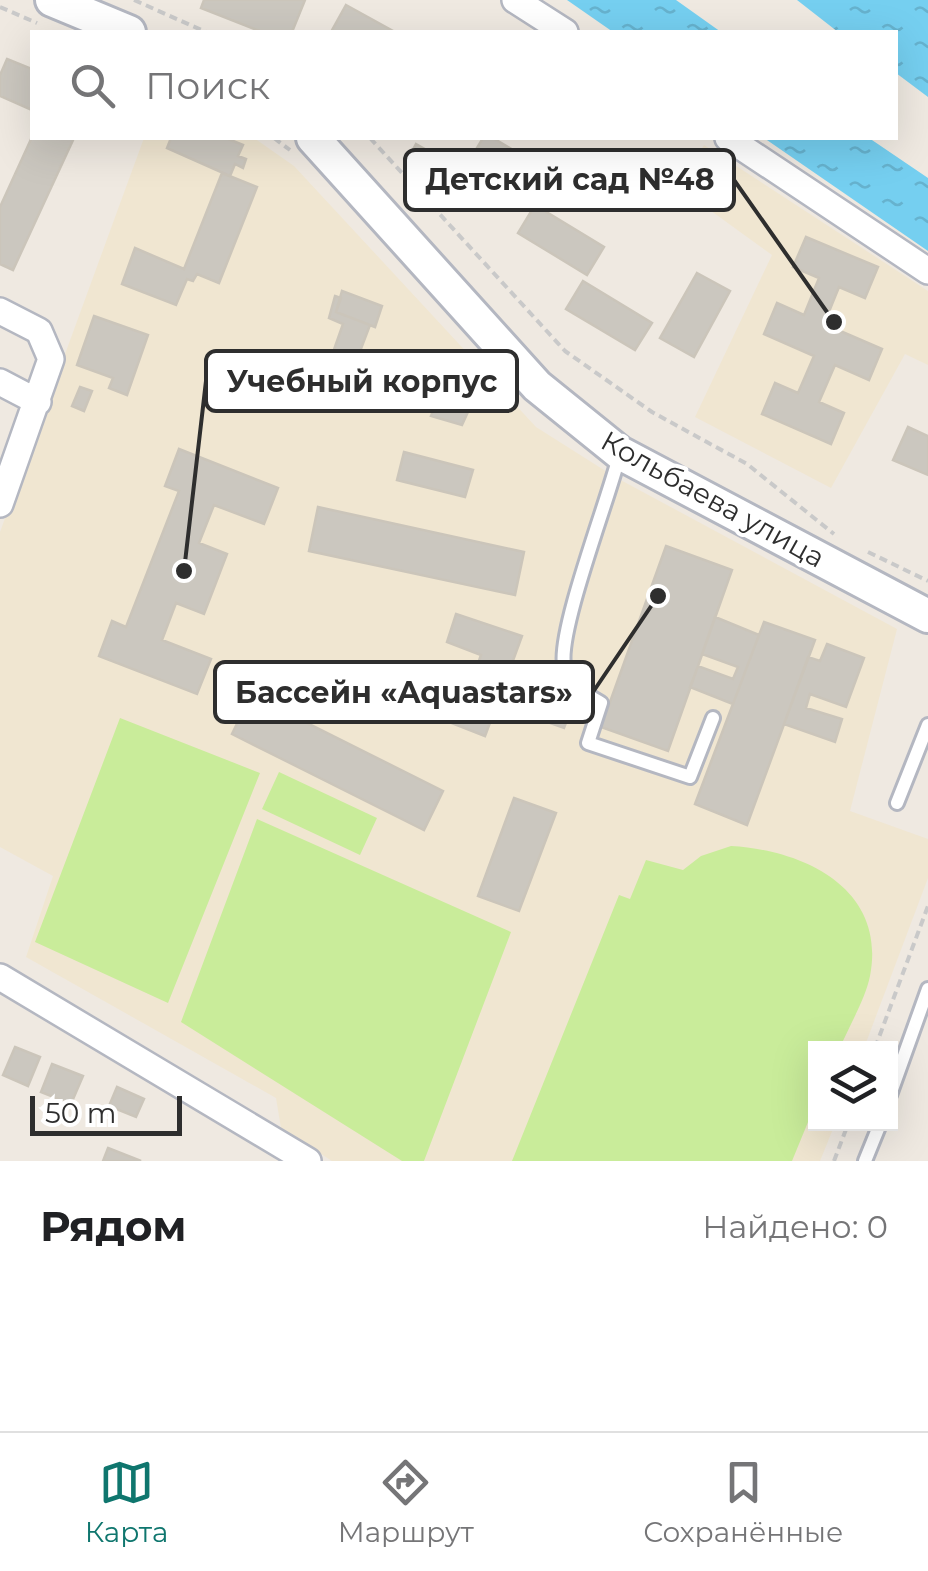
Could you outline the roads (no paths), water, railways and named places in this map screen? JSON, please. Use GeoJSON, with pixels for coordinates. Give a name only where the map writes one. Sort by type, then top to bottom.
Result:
{"type":"FeatureCollection","features":[{"type":"Feature","properties":{"kind":"main road"},"geometry":{"type":"LineString","coordinates":[[49,13],[121,30]]}},
{"type":"Feature","properties":{"kind":"main road","name":"Кольбаева улица"},"geometry":{"type":"LineString","coordinates":[[315,140],[537,386],[620,453],[928,616]]}},
{"type":"Feature","properties":{"kind":"street"},"geometry":{"type":"LineString","coordinates":[[515,0],[562,30]]}},
{"type":"Feature","properties":{"kind":"street"},"geometry":{"type":"LineString","coordinates":[[731,140],[928,271]]}},
{"type":"Feature","properties":{"kind":"street"},"geometry":{"type":"LineString","coordinates":[[0,311],[39,331],[51,350],[38,402],[0,504]]}},
{"type":"Feature","properties":{"kind":"street"},"geometry":{"type":"LineString","coordinates":[[0,382],[38,402]]}},
{"type":"Feature","properties":{"kind":"street"},"geometry":{"type":"LineString","coordinates":[[0,977],[308,1161]]}},
{"type":"Feature","properties":{"kind":"lane"},"geometry":{"type":"LineString","coordinates":[[620,453],[563,662],[568,679],[601,702],[588,743],[690,776],[713,718]]}},
{"type":"Feature","properties":{"kind":"lane"},"geometry":{"type":"LineString","coordinates":[[896,803],[928,725]]}},
{"type":"Feature","properties":{"kind":"lane"},"geometry":{"type":"LineString","coordinates":[[898,1074],[928,990]]}},
{"type":"Feature","properties":{"kind":"lane"},"geometry":{"type":"LineString","coordinates":[[865,1161],[877,1131]]}},
{"type":"Feature","properties":{"kind":"water"},"geometry":{"type":"Polygon","coordinates":[[[567,0],[676,0],[718,30],[610,30],[567,0]]]}},
{"type":"Feature","properties":{"kind":"water"},"geometry":{"type":"Polygon","coordinates":[[[797,0],[928,0],[928,97],[898,74],[898,30],[835,30],[797,0]]]}},
{"type":"Feature","properties":{"kind":"water"},"geometry":{"type":"Polygon","coordinates":[[[767,140],[872,140],[928,178],[928,251],[767,140]]]}},
{"type":"Feature","properties":{"kind":"place","name":"Детский сад №48"},"geometry":{"type":"Point","coordinates":[834,322]}},
{"type":"Feature","properties":{"kind":"place","name":"Учебный корпус"},"geometry":{"type":"Point","coordinates":[184,571]}},
{"type":"Feature","properties":{"kind":"place","name":"Бассейн «Aquastars»"},"geometry":{"type":"Point","coordinates":[658,596]}}]}
